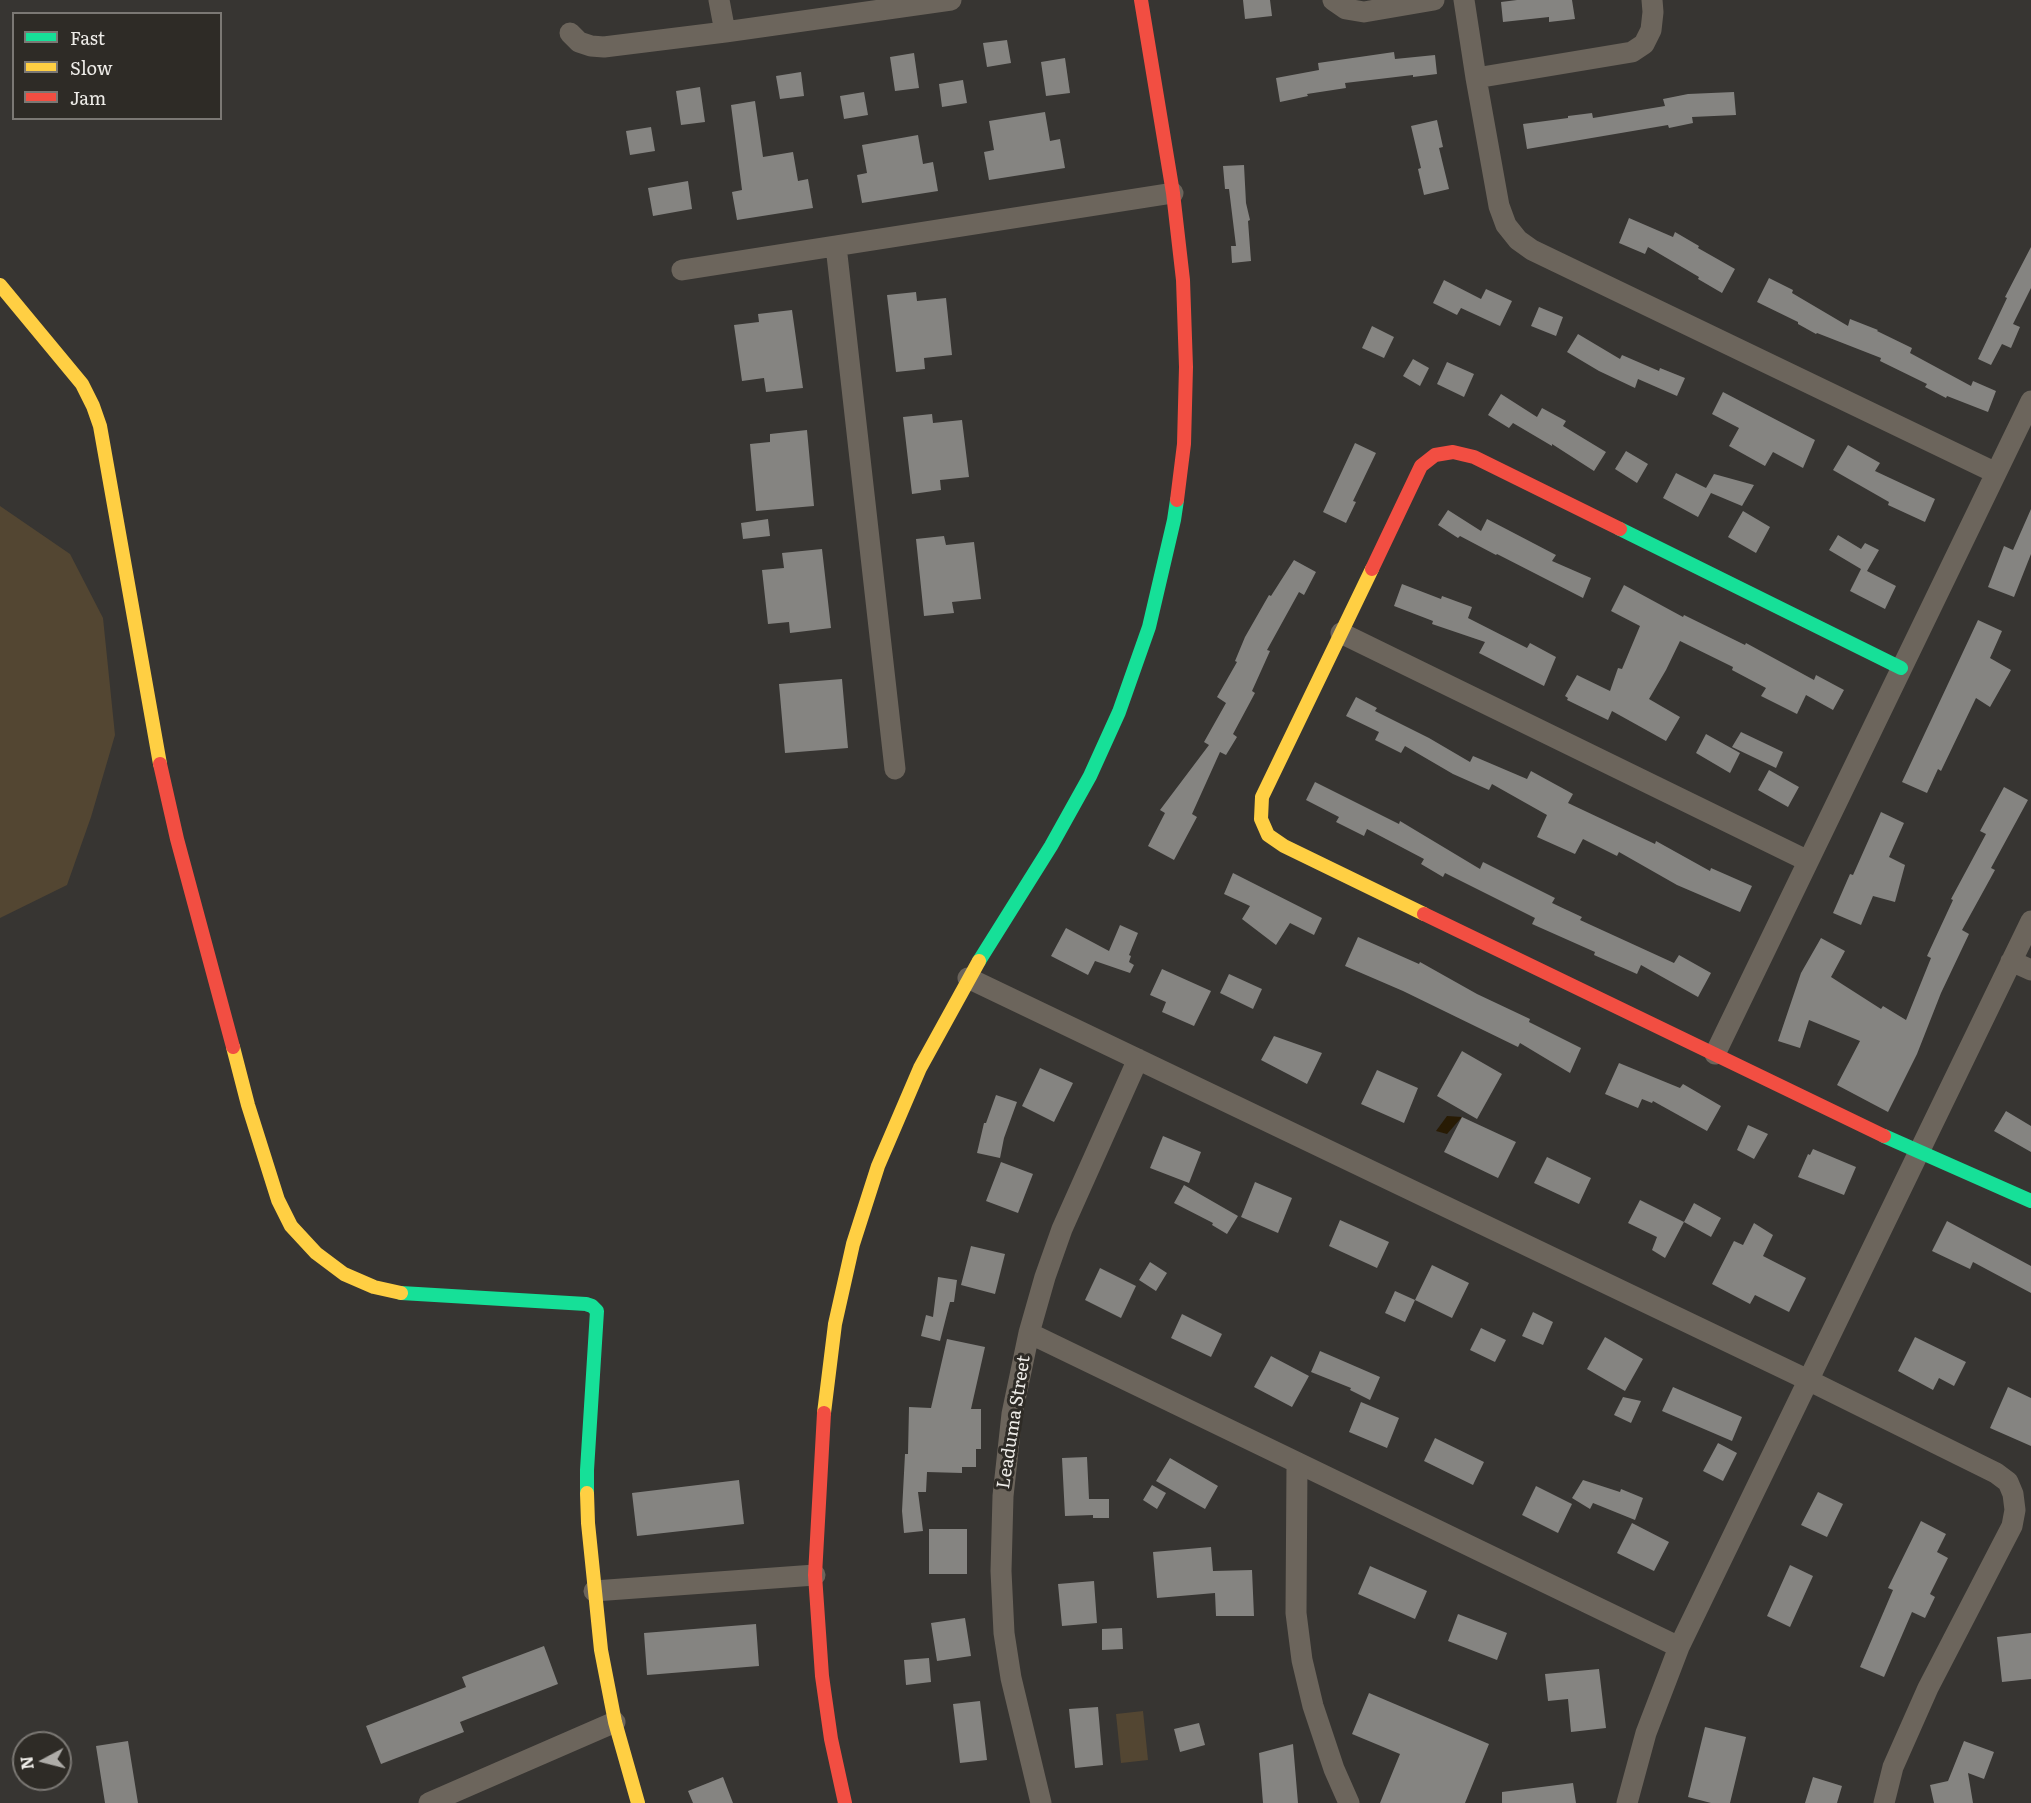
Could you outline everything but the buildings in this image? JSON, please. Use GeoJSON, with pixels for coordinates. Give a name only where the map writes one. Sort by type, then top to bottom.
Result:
{"type":"FeatureCollection","features":[{"type":"Feature","properties":{"kind":"street"},"geometry":{"type":"LineString","coordinates":[[719,0],[724,32]]}},
{"type":"Feature","properties":{"kind":"street"},"geometry":{"type":"LineString","coordinates":[[570,33],[579,42],[604,47],[949,0]]}},
{"type":"Feature","properties":{"kind":"street"},"geometry":{"type":"LineString","coordinates":[[844,1803],[831,1739],[822,1676],[815,1575],[820,1456],[826,1384],[835,1324],[853,1244],[878,1166],[916,1079],[968,978],[1051,846],[1090,777],[1119,712],[1149,627],[1174,520],[1184,444],[1186,367],[1183,280],[1173,193],[1141,0]]}},
{"type":"Feature","properties":{"kind":"street"},"geometry":{"type":"LineString","coordinates":[[1333,0],[1346,9],[1364,12],[1434,0]]}},
{"type":"Feature","properties":{"kind":"street"},"geometry":{"type":"LineString","coordinates":[[1464,0],[1499,206],[1506,225],[1518,240],[1532,250],[1996,472]]}},
{"type":"Feature","properties":{"kind":"street"},"geometry":{"type":"LineString","coordinates":[[1476,78],[1632,52],[1644,44],[1651,30],[1652,0]]}},
{"type":"Feature","properties":{"kind":"street"},"geometry":{"type":"LineString","coordinates":[[682,270],[1173,193]]}},
{"type":"Feature","properties":{"kind":"street"},"geometry":{"type":"LineString","coordinates":[[836,246],[895,769]]}},
{"type":"Feature","properties":{"kind":"street"},"geometry":{"type":"LineString","coordinates":[[0,285],[82,384],[100,426],[160,764],[177,839],[248,1105],[278,1200],[291,1226],[316,1253],[344,1274],[374,1287],[407,1294],[586,1304],[597,1311],[587,1497],[594,1591],[601,1650],[615,1722],[638,1803]]}},
{"type":"Feature","properties":{"kind":"street"},"geometry":{"type":"LineString","coordinates":[[1715,1054],[2031,401]]}},
{"type":"Feature","properties":{"kind":"street"},"geometry":{"type":"LineString","coordinates":[[1900,668],[1474,457],[1453,452],[1435,455],[1421,466],[1262,797],[1261,819],[1268,835],[1284,846],[1919,1153],[2031,1202]]}},
{"type":"Feature","properties":{"kind":"street"},"geometry":{"type":"LineString","coordinates":[[1341,633],[1808,861]]}},
{"type":"Feature","properties":{"kind":"street"},"geometry":{"type":"LineString","coordinates":[[1628,1803],[1646,1733],[1679,1647],[2031,921]]}},
{"type":"Feature","properties":{"kind":"street"},"geometry":{"type":"LineString","coordinates":[[2011,962],[2031,970]]}},
{"type":"Feature","properties":{"kind":"street"},"geometry":{"type":"LineString","coordinates":[[968,978],[1808,1380],[1996,1473],[2008,1482],[2013,1494],[2015,1509],[2012,1526],[1928,1688],[1893,1767],[1884,1803]]}},
{"type":"Feature","properties":{"kind":"street","name":"Leaduma Street"},"geometry":{"type":"LineString","coordinates":[[1041,1803],[1011,1678],[1004,1633],[1001,1571],[1003,1496],[1012,1414],[1029,1333],[1062,1229],[1138,1059]]}},
{"type":"Feature","properties":{"kind":"street"},"geometry":{"type":"LineString","coordinates":[[1029,1333],[1679,1647]]}},
{"type":"Feature","properties":{"kind":"street"},"geometry":{"type":"LineString","coordinates":[[1297,1464],[1296,1613],[1302,1660],[1313,1706],[1334,1769],[1349,1803]]}},
{"type":"Feature","properties":{"kind":"street"},"geometry":{"type":"LineString","coordinates":[[594,1591],[815,1575]]}},
{"type":"Feature","properties":{"kind":"street"},"geometry":{"type":"LineString","coordinates":[[429,1803],[615,1722]]}},
{"type":"Feature","properties":{"kind":"shaded area"},"geometry":{"type":"Polygon","coordinates":[[[0,506],[70,554],[103,618],[115,735],[91,817],[67,885],[0,918],[0,506]]]}},
{"type":"Feature","properties":{"kind":"shaded area"},"geometry":{"type":"Polygon","coordinates":[[[1447,1116],[1462,1117],[1447,1134],[1436,1131],[1447,1116]]]}},
{"type":"Feature","properties":{"kind":"shaded area"},"geometry":{"type":"Polygon","coordinates":[[[1143,1711],[1148,1760],[1121,1763],[1116,1714],[1143,1711]]]}},
{"type":"Feature","properties":{"kind":"traffic: fast"},"geometry":{"type":"LineString","coordinates":[[979,961],[1051,846],[1090,776],[1119,712],[1149,627],[1177,500]]}},
{"type":"Feature","properties":{"kind":"traffic: fast"},"geometry":{"type":"LineString","coordinates":[[1620,529],[1901,668]]}},
{"type":"Feature","properties":{"kind":"traffic: fast"},"geometry":{"type":"LineString","coordinates":[[1884,1136],[2031,1201]]}},
{"type":"Feature","properties":{"kind":"traffic: fast"},"geometry":{"type":"LineString","coordinates":[[401,1293],[586,1304],[597,1311],[587,1493]]}},
{"type":"Feature","properties":{"kind":"traffic: slow"},"geometry":{"type":"LineString","coordinates":[[0,285],[82,384],[100,426],[160,764]]}},
{"type":"Feature","properties":{"kind":"traffic: slow"},"geometry":{"type":"LineString","coordinates":[[1372,569],[1262,797],[1261,819],[1268,835],[1284,846],[1424,914]]}},
{"type":"Feature","properties":{"kind":"traffic: slow"},"geometry":{"type":"LineString","coordinates":[[824,1413],[835,1324],[853,1244],[878,1166],[920,1068],[979,961]]}},
{"type":"Feature","properties":{"kind":"traffic: slow"},"geometry":{"type":"LineString","coordinates":[[233,1047],[248,1105],[278,1200],[291,1226],[316,1253],[344,1274],[374,1287],[401,1293]]}},
{"type":"Feature","properties":{"kind":"traffic: slow"},"geometry":{"type":"LineString","coordinates":[[587,1493],[601,1650],[615,1722],[638,1803]]}},
{"type":"Feature","properties":{"kind":"traffic: jam"},"geometry":{"type":"LineString","coordinates":[[1141,0],[1173,193],[1183,280],[1186,367],[1184,444],[1177,500]]}},
{"type":"Feature","properties":{"kind":"traffic: jam"},"geometry":{"type":"LineString","coordinates":[[1372,569],[1421,466],[1435,455],[1453,452],[1474,457],[1620,529]]}},
{"type":"Feature","properties":{"kind":"traffic: jam"},"geometry":{"type":"LineString","coordinates":[[160,764],[177,839],[233,1047]]}},
{"type":"Feature","properties":{"kind":"traffic: jam"},"geometry":{"type":"LineString","coordinates":[[1424,914],[1884,1136]]}},
{"type":"Feature","properties":{"kind":"traffic: jam"},"geometry":{"type":"LineString","coordinates":[[824,1413],[815,1575],[822,1676],[831,1739],[845,1803]]}}]}
